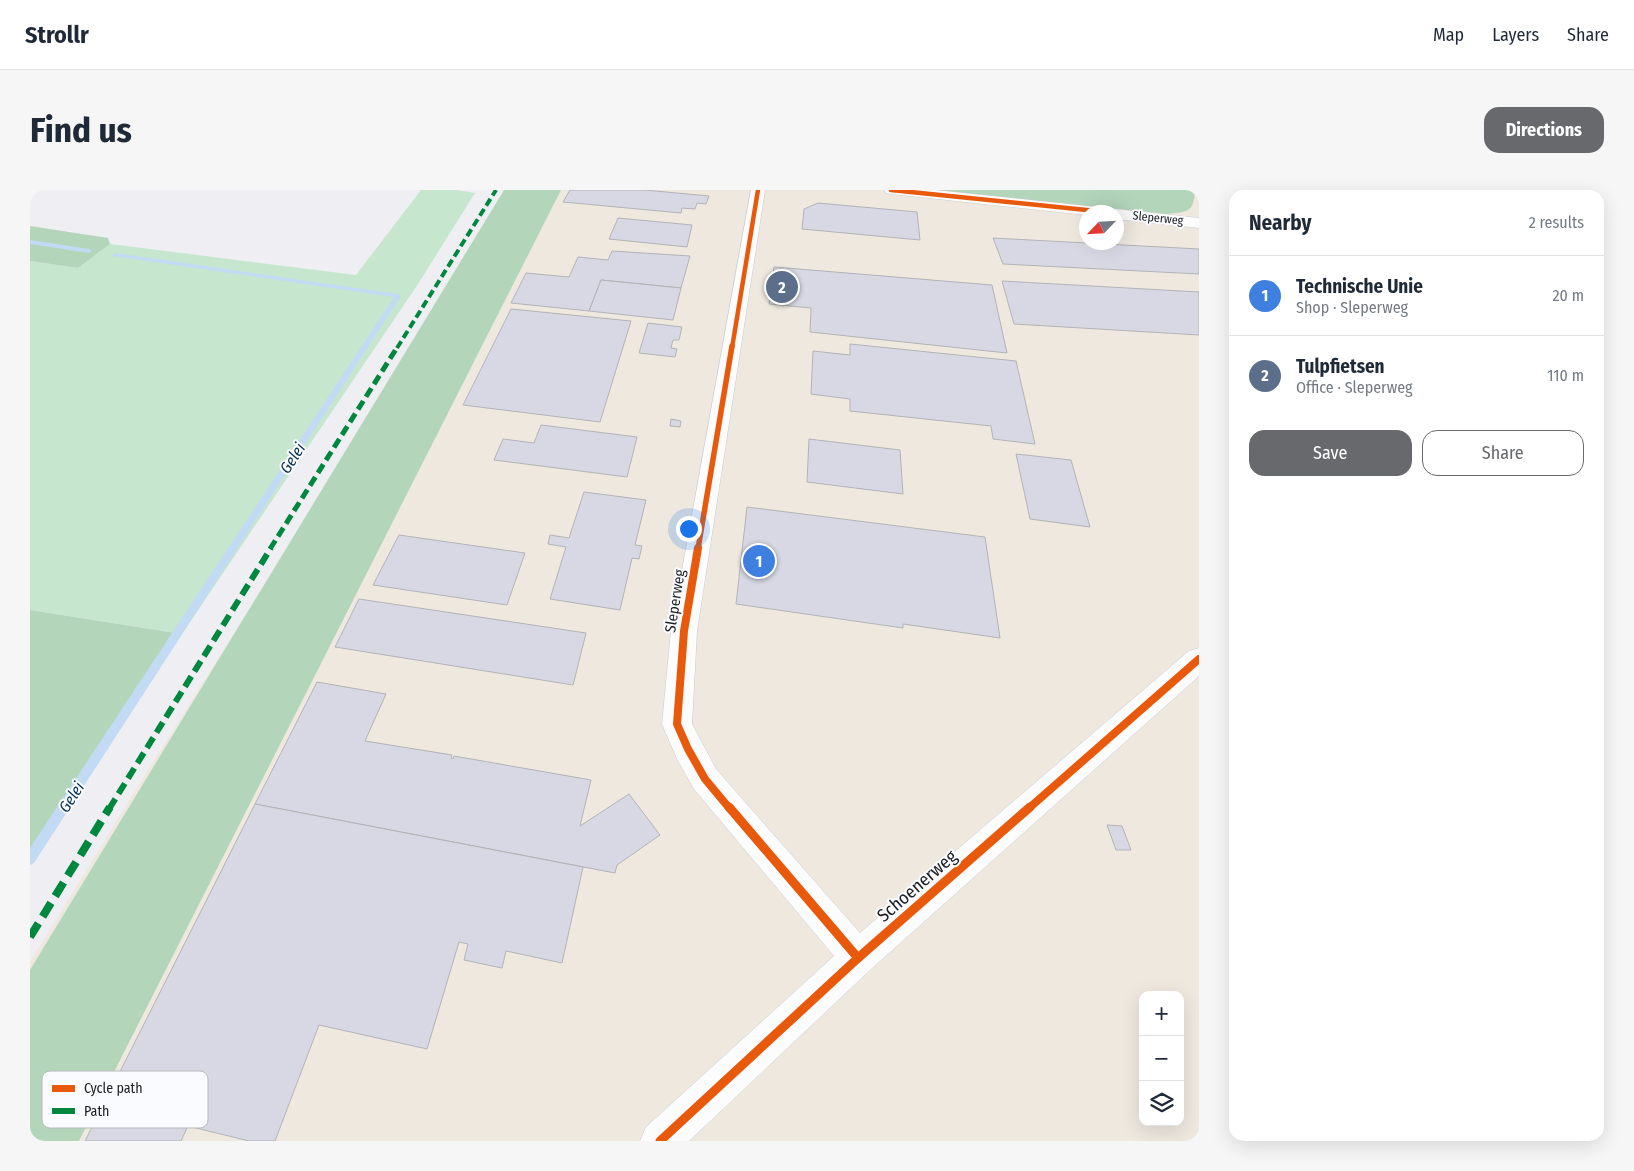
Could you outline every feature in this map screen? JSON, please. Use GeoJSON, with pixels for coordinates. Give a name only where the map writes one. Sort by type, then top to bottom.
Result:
{"type":"FeatureCollection","features":[{"type":"Feature","properties":{"kind":"street","name":"Sleperweg"},"geometry":{"type":"LineString","coordinates":[[758,190],[684,631],[677,724],[688,749],[706,779],[858,958]]}},
{"type":"Feature","properties":{"kind":"street"},"geometry":{"type":"LineString","coordinates":[[891,190],[1079,209]]}},
{"type":"Feature","properties":{"kind":"street","name":"Sleperweg"},"geometry":{"type":"LineString","coordinates":[[1124,215],[1199,223]]}},
{"type":"Feature","properties":{"kind":"street","name":"Schoenerweg"},"geometry":{"type":"LineString","coordinates":[[660,1141],[858,958],[1199,659]]}},
{"type":"Feature","properties":{"kind":"shaded area"},"geometry":{"type":"Polygon","coordinates":[[[512,190],[1199,190],[1199,1141],[30,1141],[30,962],[143,778],[512,190]]]}},
{"type":"Feature","properties":{"kind":"green space"},"geometry":{"type":"Polygon","coordinates":[[[421,190],[457,190],[475,193],[418,284],[182,634],[30,610],[30,261],[78,268],[110,244],[356,275],[421,190]]]}},
{"type":"Feature","properties":{"kind":"green space"},"geometry":{"type":"Polygon","coordinates":[[[504,190],[561,190],[114,1071],[42,1071],[42,1128],[86,1128],[79,1141],[30,1141],[30,970],[504,190]]]}},
{"type":"Feature","properties":{"kind":"green space"},"geometry":{"type":"Polygon","coordinates":[[[931,190],[1195,190],[1191,207],[1179,213],[1166,214],[1124,210],[1124,205],[1079,205],[931,190]]]}},
{"type":"Feature","properties":{"kind":"green space"},"geometry":{"type":"Polygon","coordinates":[[[30,226],[108,238],[110,244],[78,268],[30,261],[30,226]]]}},
{"type":"Feature","properties":{"kind":"green space"},"geometry":{"type":"Polygon","coordinates":[[[30,610],[182,634],[30,864],[30,610]]]}},
{"type":"Feature","properties":{"kind":"building"},"geometry":{"type":"Polygon","coordinates":[[[570,190],[645,190],[709,196],[706,204],[697,203],[695,209],[682,208],[681,213],[563,202],[570,190]]]}},
{"type":"Feature","properties":{"kind":"building"},"geometry":{"type":"Polygon","coordinates":[[[818,203],[917,212],[920,240],[802,229],[804,209],[818,203]]]}},
{"type":"Feature","properties":{"kind":"building"},"geometry":{"type":"Polygon","coordinates":[[[618,218],[692,225],[687,247],[609,239],[618,218]]]}},
{"type":"Feature","properties":{"kind":"building"},"geometry":{"type":"Polygon","coordinates":[[[993,238],[1079,243],[1079,250],[1124,250],[1124,245],[1199,249],[1199,274],[1003,264],[993,238]]]}},
{"type":"Feature","properties":{"kind":"building"},"geometry":{"type":"Polygon","coordinates":[[[612,251],[690,256],[681,288],[601,280],[589,311],[511,303],[526,273],[569,277],[578,257],[608,260],[612,251]]]}},
{"type":"Feature","properties":{"kind":"building"},"geometry":{"type":"Polygon","coordinates":[[[774,267],[992,285],[1007,353],[810,332],[811,308],[769,304],[774,267]]]}},
{"type":"Feature","properties":{"kind":"building"},"geometry":{"type":"Polygon","coordinates":[[[601,280],[681,288],[673,320],[589,311],[601,280]]]}},
{"type":"Feature","properties":{"kind":"building"},"geometry":{"type":"Polygon","coordinates":[[[1002,281],[1199,292],[1199,335],[1014,324],[1002,281]]]}},
{"type":"Feature","properties":{"kind":"building"},"geometry":{"type":"Polygon","coordinates":[[[511,309],[631,321],[600,422],[463,405],[511,309]]]}},
{"type":"Feature","properties":{"kind":"building"},"geometry":{"type":"Polygon","coordinates":[[[648,323],[682,327],[679,340],[673,340],[671,348],[677,349],[675,357],[639,353],[648,323]]]}},
{"type":"Feature","properties":{"kind":"building"},"geometry":{"type":"Polygon","coordinates":[[[850,344],[1016,361],[1035,444],[993,439],[991,426],[850,411],[850,399],[811,394],[813,351],[850,355],[850,344]]]}},
{"type":"Feature","properties":{"kind":"building"},"geometry":{"type":"Polygon","coordinates":[[[671,419],[681,421],[680,427],[670,426],[671,419]]]}},
{"type":"Feature","properties":{"kind":"building"},"geometry":{"type":"Polygon","coordinates":[[[541,425],[637,437],[627,477],[494,460],[503,439],[534,443],[541,425]]]}},
{"type":"Feature","properties":{"kind":"building"},"geometry":{"type":"Polygon","coordinates":[[[809,439],[900,450],[903,494],[807,482],[809,439]]]}},
{"type":"Feature","properties":{"kind":"building"},"geometry":{"type":"Polygon","coordinates":[[[1016,454],[1071,460],[1090,527],[1030,519],[1016,454]]]}},
{"type":"Feature","properties":{"kind":"building"},"geometry":{"type":"Polygon","coordinates":[[[584,492],[646,500],[635,545],[642,546],[639,559],[632,558],[620,610],[550,599],[566,547],[548,544],[550,535],[569,538],[584,492]]]}},
{"type":"Feature","properties":{"kind":"building"},"geometry":{"type":"Polygon","coordinates":[[[747,507],[985,537],[1000,638],[903,624],[903,628],[736,604],[747,507]]]}},
{"type":"Feature","properties":{"kind":"building"},"geometry":{"type":"Polygon","coordinates":[[[399,535],[525,553],[507,605],[373,585],[399,535]]]}},
{"type":"Feature","properties":{"kind":"building"},"geometry":{"type":"Polygon","coordinates":[[[359,599],[586,633],[573,685],[335,647],[359,599]]]}},
{"type":"Feature","properties":{"kind":"building"},"geometry":{"type":"Polygon","coordinates":[[[317,682],[386,694],[365,741],[452,755],[451,758],[453,759],[454,756],[591,780],[580,826],[629,794],[660,835],[617,865],[615,873],[255,804],[317,682]]]}},
{"type":"Feature","properties":{"kind":"building"},"geometry":{"type":"Polygon","coordinates":[[[255,804],[583,867],[562,963],[506,951],[502,968],[464,960],[468,944],[459,942],[427,1049],[319,1025],[275,1141],[249,1141],[196,1128],[208,1128],[208,1071],[120,1071],[255,804]]]}},
{"type":"Feature","properties":{"kind":"building"},"geometry":{"type":"Polygon","coordinates":[[[1107,825],[1122,826],[1131,850],[1116,850],[1107,825]]]}},
{"type":"Feature","properties":{"kind":"building"},"geometry":{"type":"Polygon","coordinates":[[[92,1128],[187,1128],[181,1141],[85,1141],[92,1128]]]}},
{"type":"Feature","properties":{"kind":"waterway","name":"Gelei"},"geometry":{"type":"LineString","coordinates":[[30,242],[89,251]]}},
{"type":"Feature","properties":{"kind":"waterway","name":"Gelei"},"geometry":{"type":"LineString","coordinates":[[30,859],[398,296],[115,255]]}},
{"type":"Feature","properties":{"kind":"marked path"},"geometry":{"type":"LineString","coordinates":[[30,937],[264,559],[496,190]]}},
{"type":"Feature","properties":{"kind":"cycle path"},"geometry":{"type":"LineString","coordinates":[[758,190],[684,631],[677,724],[688,749],[705,779],[858,958]]}},
{"type":"Feature","properties":{"kind":"cycle path"},"geometry":{"type":"LineString","coordinates":[[891,190],[1079,209]]}},
{"type":"Feature","properties":{"kind":"cycle path"},"geometry":{"type":"LineString","coordinates":[[660,1141],[858,958],[1199,659]]}},
{"type":"Feature","properties":{"kind":"place","name":"Tulpfietsen"},"geometry":{"type":"Point","coordinates":[782,287]}},
{"type":"Feature","properties":{"kind":"place","name":"Technische Unie"},"geometry":{"type":"Point","coordinates":[759,561]}}]}
